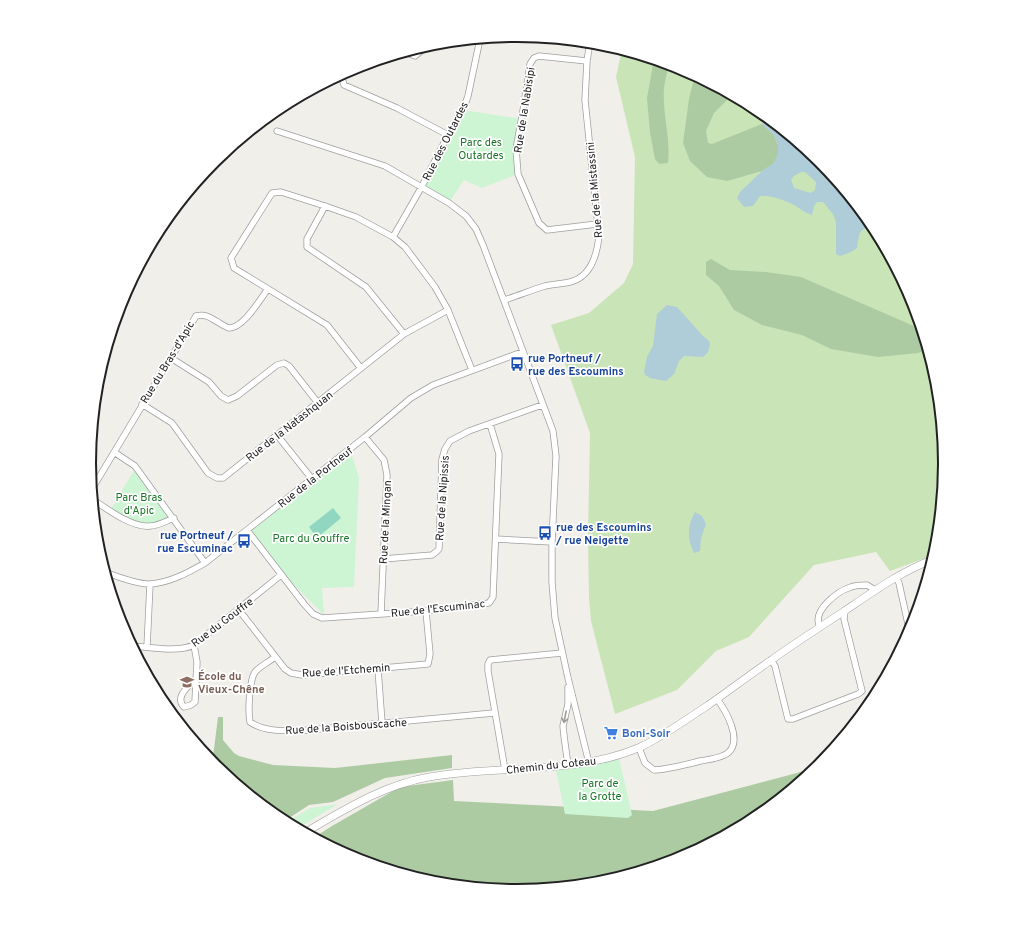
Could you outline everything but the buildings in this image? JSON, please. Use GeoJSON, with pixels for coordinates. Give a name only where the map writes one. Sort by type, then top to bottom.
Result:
{"type":"FeatureCollection","features":[{"type":"Feature","properties":{"kind":"street","name":"Rue des Outardes"},"geometry":{"type":"LineString","coordinates":[[393,236],[463,110],[468,96],[479,44]]}},
{"type":"Feature","properties":{"kind":"street","name":"Rue de la Mistassini"},"geometry":{"type":"LineString","coordinates":[[504,300],[546,286],[570,282],[583,276],[591,266],[598,250],[599,236],[585,100],[589,48]]}},
{"type":"Feature","properties":{"kind":"street","name":"Rue de la Nabisipi"},"geometry":{"type":"LineString","coordinates":[[587,61],[539,56],[534,58],[530,64],[516,149],[518,174],[539,223],[547,230],[597,224]]}},
{"type":"Feature","properties":{"kind":"street"},"geometry":{"type":"LineString","coordinates":[[343,80],[344,85],[397,108],[448,135]]}},
{"type":"Feature","properties":{"kind":"street"},"geometry":{"type":"LineString","coordinates":[[277,131],[385,166],[421,188],[449,202],[466,216],[476,229],[553,431],[556,456],[552,542],[552,582],[555,618],[589,763]]}},
{"type":"Feature","properties":{"kind":"street"},"geometry":{"type":"LineString","coordinates":[[360,368],[327,325],[234,268],[232,258],[272,193],[282,192],[325,206],[356,218],[393,236],[405,247],[448,310],[472,370]]}},
{"type":"Feature","properties":{"kind":"street"},"geometry":{"type":"LineString","coordinates":[[325,206],[307,240],[307,247],[366,287],[404,334]]}},
{"type":"Feature","properties":{"kind":"street","name":"Rue du Bras-d'Apic"},"geometry":{"type":"LineString","coordinates":[[97,481],[196,316],[202,314],[207,315],[227,328],[238,326],[249,315],[268,289]]}},
{"type":"Feature","properties":{"kind":"street","name":"Rue de la Natashquan"},"geometry":{"type":"LineString","coordinates":[[142,404],[172,423],[208,474],[216,478],[223,478],[404,334],[448,310]]}},
{"type":"Feature","properties":{"kind":"street","name":"Rue de la Portneuf"},"geometry":{"type":"LineString","coordinates":[[110,574],[124,579],[150,584],[166,581],[185,574],[205,563],[365,437],[411,398],[433,385],[522,352]]}},
{"type":"Feature","properties":{"kind":"street"},"geometry":{"type":"LineString","coordinates":[[170,358],[209,382],[221,396],[228,400],[237,396],[277,365],[284,363],[289,366],[318,403]]}},
{"type":"Feature","properties":{"kind":"street","name":"Rue de la Nipissis"},"geometry":{"type":"LineString","coordinates":[[383,559],[432,555],[439,549],[442,459],[445,449],[450,441],[470,431],[542,405]]}},
{"type":"Feature","properties":{"kind":"street","name":"Rue de l'Escuminac"},"geometry":{"type":"LineString","coordinates":[[247,530],[313,614],[322,618],[426,611],[489,603],[493,597],[499,454],[490,424]]}},
{"type":"Feature","properties":{"kind":"street"},"geometry":{"type":"LineString","coordinates":[[278,435],[312,479]]}},
{"type":"Feature","properties":{"kind":"street","name":"Rue de la Mingan"},"geometry":{"type":"LineString","coordinates":[[365,437],[384,460],[387,470],[381,614]]}},
{"type":"Feature","properties":{"kind":"street"},"geometry":{"type":"LineString","coordinates":[[114,452],[135,466],[205,563]]}},
{"type":"Feature","properties":{"kind":"street"},"geometry":{"type":"LineString","coordinates":[[98,503],[110,511],[140,526],[150,526],[163,523],[174,518]]}},
{"type":"Feature","properties":{"kind":"street"},"geometry":{"type":"LineString","coordinates":[[496,540],[552,542]]}},
{"type":"Feature","properties":{"kind":"street","name":"Chemin du Coteau"},"geometry":{"type":"LineString","coordinates":[[309,830],[362,800],[397,785],[435,776],[589,763],[639,748],[718,699],[771,660],[875,590],[896,577],[928,561]]}},
{"type":"Feature","properties":{"kind":"street","name":"Rue du Gouffre"},"geometry":{"type":"LineString","coordinates":[[137,646],[178,649],[187,648],[194,645],[281,575]]}},
{"type":"Feature","properties":{"kind":"street"},"geometry":{"type":"LineString","coordinates":[[896,577],[899,583],[908,623]]}},
{"type":"Feature","properties":{"kind":"street"},"geometry":{"type":"LineString","coordinates":[[147,647],[150,584]]}},
{"type":"Feature","properties":{"kind":"street"},"geometry":{"type":"LineString","coordinates":[[820,627],[817,621],[818,617],[831,598],[851,587],[867,585],[875,590]]}},
{"type":"Feature","properties":{"kind":"street","name":"Rue de l'Etchemin"},"geometry":{"type":"LineString","coordinates":[[239,610],[285,669],[291,673],[302,675],[428,664],[430,654],[426,611]]}},
{"type":"Feature","properties":{"kind":"street"},"geometry":{"type":"LineString","coordinates":[[771,660],[775,666],[788,719],[793,719],[858,694],[862,691],[844,619],[845,610]]}},
{"type":"Feature","properties":{"kind":"street"},"geometry":{"type":"LineString","coordinates":[[194,645],[197,662],[195,702],[192,705],[184,707],[180,700],[181,696],[196,678]]}},
{"type":"Feature","properties":{"kind":"street"},"geometry":{"type":"LineString","coordinates":[[505,770],[494,713],[488,664],[490,660],[500,658],[562,653]]}},
{"type":"Feature","properties":{"kind":"street","name":"Rue de la Boisbouscache"},"geometry":{"type":"LineString","coordinates":[[275,657],[257,670],[253,678],[249,717],[250,722],[255,725],[280,731],[298,731],[494,713]]}},
{"type":"Feature","properties":{"kind":"street"},"geometry":{"type":"LineString","coordinates":[[378,668],[382,723]]}},
{"type":"Feature","properties":{"kind":"street"},"geometry":{"type":"LineString","coordinates":[[568,678],[568,704],[564,726],[568,765]]}},
{"type":"Feature","properties":{"kind":"street"},"geometry":{"type":"LineString","coordinates":[[639,748],[646,763],[654,770],[668,769],[729,753],[734,743],[733,729],[718,699]]}},
{"type":"Feature","properties":{"kind":"green space"},"geometry":{"type":"Polygon","coordinates":[[[621,55],[653,64],[679,74],[728,98],[774,129],[816,165],[852,207],[868,229],[896,277],[917,328],[931,381],[938,436],[939,464],[935,519],[929,557],[890,571],[876,552],[814,565],[749,637],[716,651],[677,690],[615,714],[591,621],[588,536],[590,433],[551,325],[589,313],[624,283],[633,264],[635,157],[616,77],[621,55]]]}},
{"type":"Feature","properties":{"kind":"green space"},"geometry":{"type":"Polygon","coordinates":[[[653,64],[668,70],[664,85],[664,107],[669,154],[668,163],[659,164],[655,159],[650,133],[647,98],[653,64]]]}},
{"type":"Feature","properties":{"kind":"green space"},"geometry":{"type":"Polygon","coordinates":[[[694,80],[729,98],[714,113],[706,131],[708,143],[712,144],[762,124],[774,135],[778,145],[778,155],[773,164],[762,171],[727,181],[707,177],[690,161],[683,143],[689,99],[694,80]]]}},
{"type":"Feature","properties":{"kind":"green space","name":"Parc des Outardes"},"geometry":{"type":"Polygon","coordinates":[[[463,110],[522,119],[516,149],[518,174],[482,188],[464,180],[449,203],[421,188],[463,110]]]}},
{"type":"Feature","properties":{"kind":"green space"},"geometry":{"type":"Polygon","coordinates":[[[711,259],[730,270],[766,272],[801,277],[917,327],[924,351],[918,353],[878,357],[831,349],[802,335],[762,325],[734,310],[719,286],[706,275],[706,262],[711,259]]]}},
{"type":"Feature","properties":{"kind":"green space","name":"Parc du Gouffre"},"geometry":{"type":"Polygon","coordinates":[[[350,449],[359,478],[354,587],[322,588],[324,615],[283,574],[250,530],[350,449]]]}},
{"type":"Feature","properties":{"kind":"green space","name":"Parc Bras d'Apic"},"geometry":{"type":"Polygon","coordinates":[[[135,466],[174,518],[163,523],[140,526],[110,511],[135,466]]]}},
{"type":"Feature","properties":{"kind":"green space"},"geometry":{"type":"Polygon","coordinates":[[[333,508],[341,518],[317,538],[309,527],[333,508]]]}},
{"type":"Feature","properties":{"kind":"green space"},"geometry":{"type":"Polygon","coordinates":[[[218,717],[223,717],[223,740],[234,753],[239,756],[273,765],[335,768],[452,755],[452,768],[385,778],[333,802],[309,805],[289,818],[261,798],[213,755],[218,717]]]}},
{"type":"Feature","properties":{"kind":"green space","name":"Parc de la Grotte"},"geometry":{"type":"Polygon","coordinates":[[[619,758],[632,815],[628,818],[565,814],[556,770],[588,766],[619,758]]]}},
{"type":"Feature","properties":{"kind":"green space"},"geometry":{"type":"Polygon","coordinates":[[[807,769],[774,798],[752,814],[704,842],[653,863],[627,871],[573,881],[518,885],[490,884],[435,877],[382,863],[356,853],[318,835],[400,787],[453,780],[454,801],[653,811],[807,769]]]}},
{"type":"Feature","properties":{"kind":"green space"},"geometry":{"type":"Polygon","coordinates":[[[338,804],[302,826],[291,819],[310,808],[338,804]]]}},
{"type":"Feature","properties":{"kind":"water"},"geometry":{"type":"Polygon","coordinates":[[[764,121],[816,165],[852,207],[867,228],[861,232],[857,248],[840,256],[836,254],[836,222],[833,214],[823,202],[817,202],[814,206],[812,215],[781,199],[760,196],[753,206],[744,207],[737,198],[741,191],[762,171],[773,164],[778,155],[778,145],[774,135],[762,124],[764,121]],[[801,172],[794,176],[791,180],[794,188],[811,193],[815,190],[816,182],[805,172],[801,172]]]}},
{"type":"Feature","properties":{"kind":"water"},"geometry":{"type":"Polygon","coordinates":[[[667,305],[677,307],[709,341],[710,345],[708,352],[703,357],[684,356],[679,361],[674,374],[666,381],[650,378],[645,375],[644,372],[647,357],[653,346],[657,314],[667,305]]]}},
{"type":"Feature","properties":{"kind":"water"},"geometry":{"type":"Polygon","coordinates":[[[695,512],[702,516],[706,524],[701,538],[700,551],[694,553],[689,538],[689,527],[695,512]]]}},
{"type":"Feature","properties":{"kind":"place","name":"rue Portneuf / rue des Escoumins"},"geometry":{"type":"Point","coordinates":[517,364]}},
{"type":"Feature","properties":{"kind":"place","name":"rue des Escoumins / rue Neigette"},"geometry":{"type":"Point","coordinates":[545,533]}},
{"type":"Feature","properties":{"kind":"place","name":"rue Portneuf / rue Escuminac"},"geometry":{"type":"Point","coordinates":[244,541]}},
{"type":"Feature","properties":{"kind":"place","name":"École du Vieux-Chêne"},"geometry":{"type":"Point","coordinates":[187,682]}},
{"type":"Feature","properties":{"kind":"place","name":"Boni-Soir"},"geometry":{"type":"Point","coordinates":[611,733]}}]}
